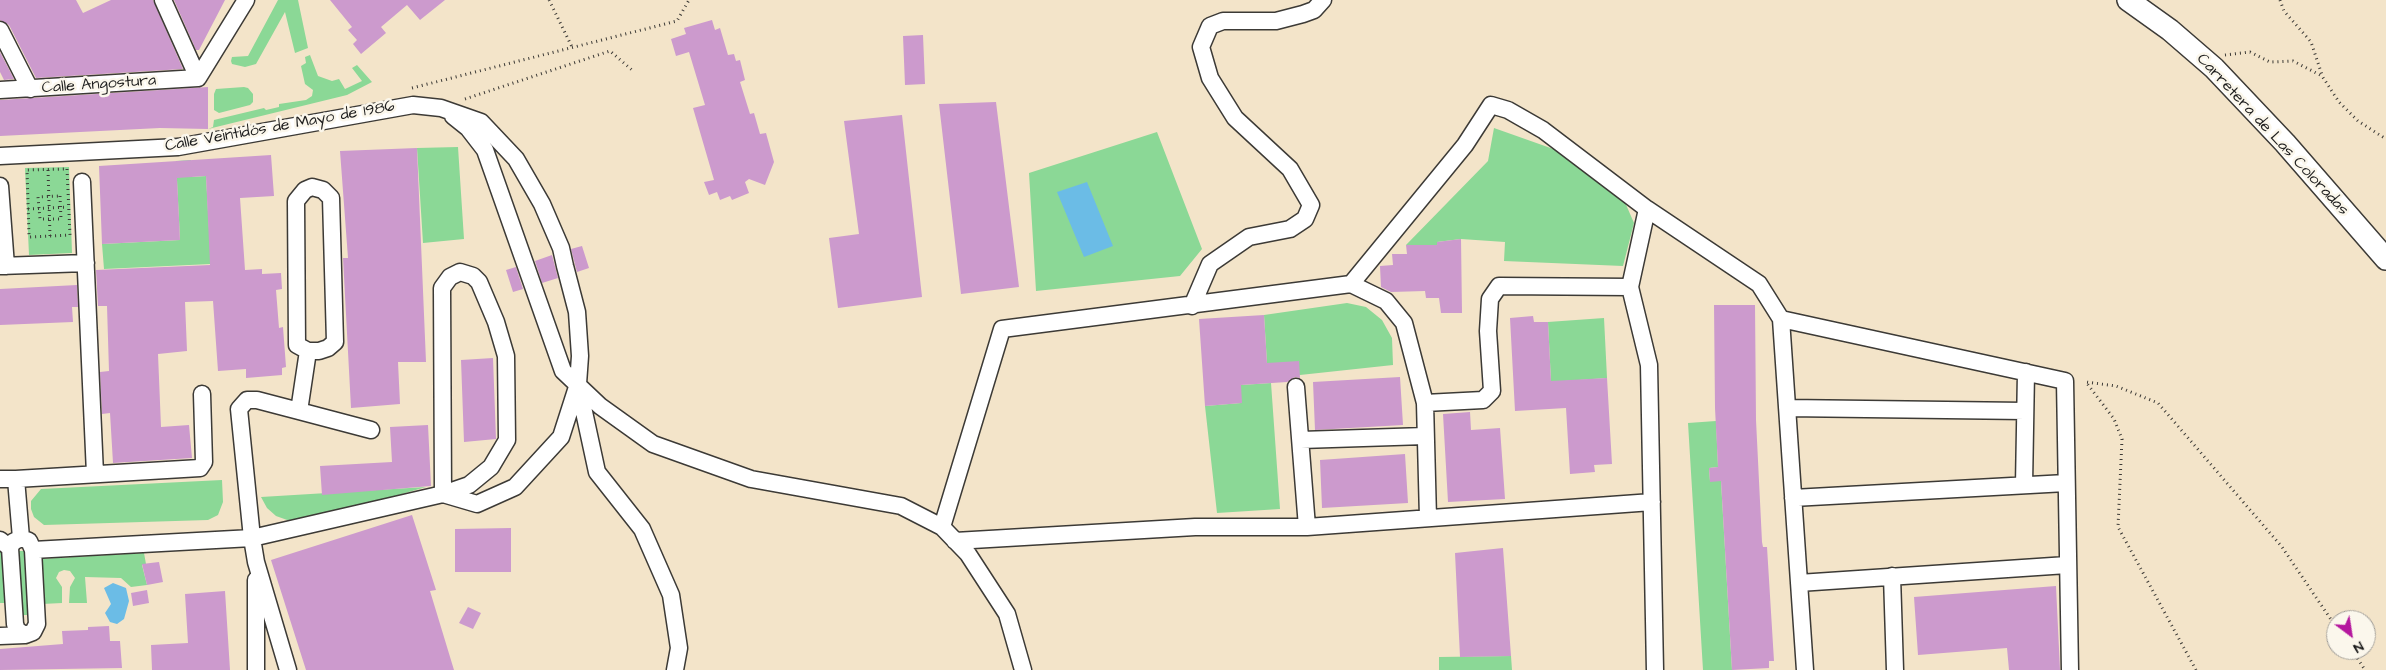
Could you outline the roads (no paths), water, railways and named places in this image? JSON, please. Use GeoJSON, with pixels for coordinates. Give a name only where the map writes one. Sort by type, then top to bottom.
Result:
{"type":"FeatureCollection","features":[{"type":"Feature","properties":{"kind":"street"},"geometry":{"type":"LineString","coordinates":[[162,0],[198,78]]}},
{"type":"Feature","properties":{"kind":"street"},"geometry":{"type":"LineString","coordinates":[[198,78],[246,0]]}},
{"type":"Feature","properties":{"kind":"street"},"geometry":{"type":"LineString","coordinates":[[1192,306],[1210,264],[1249,237],[1290,230],[1305,219],[1311,205],[1290,169],[1235,118],[1210,78],[1201,47],[1210,26],[1223,21],[1276,21],[1314,10],[1323,0]]}},
{"type":"Feature","properties":{"kind":"street","name":"Carretera de Las Coloradas"},"geometry":{"type":"LineString","coordinates":[[2128,0],[2170,30],[2214,68],[2285,143],[2386,259]]}},
{"type":"Feature","properties":{"kind":"street"},"geometry":{"type":"LineString","coordinates":[[0,30],[30,89]]}},
{"type":"Feature","properties":{"kind":"street","name":"Calle Angostura"},"geometry":{"type":"LineString","coordinates":[[0,90],[198,78]]}},
{"type":"Feature","properties":{"kind":"street","name":"Calle Veintidós de Mayo de 1986"},"geometry":{"type":"LineString","coordinates":[[0,156],[178,147],[413,104],[441,108],[481,122],[516,159],[542,204],[561,248],[577,312],[580,356],[578,384]]}},
{"type":"Feature","properties":{"kind":"street"},"geometry":{"type":"LineString","coordinates":[[1351,284],[1465,145],[1491,106],[1508,110],[1543,130],[1647,210],[1759,284],[1781,319],[1805,670]]}},
{"type":"Feature","properties":{"kind":"street"},"geometry":{"type":"LineString","coordinates":[[441,108],[468,128],[485,150],[563,371],[600,406],[653,444],[751,479],[901,506],[942,526],[968,554],[1006,614],[1023,670]]}},
{"type":"Feature","properties":{"kind":"street"},"geometry":{"type":"LineString","coordinates":[[82,182],[95,474]]}},
{"type":"Feature","properties":{"kind":"street"},"geometry":{"type":"LineString","coordinates":[[0,186],[3,266],[86,263]]}},
{"type":"Feature","properties":{"kind":"street"},"geometry":{"type":"LineString","coordinates":[[312,187],[323,190],[330,198],[335,342],[328,348],[319,351],[308,351],[297,345],[296,201],[304,190],[312,187]]}},
{"type":"Feature","properties":{"kind":"street"},"geometry":{"type":"LineString","coordinates":[[1647,210],[1630,287],[1649,365],[1655,670]]}},
{"type":"Feature","properties":{"kind":"street"},"geometry":{"type":"LineString","coordinates":[[16,544],[252,538],[443,494],[469,485],[491,467],[507,440],[506,356],[496,322],[479,282],[473,276],[460,272],[450,278],[442,288],[443,494]]}},
{"type":"Feature","properties":{"kind":"street"},"geometry":{"type":"LineString","coordinates":[[942,526],[1002,329],[1351,284],[1386,301],[1404,323],[1426,403],[1425,436],[1428,518]]}},
{"type":"Feature","properties":{"kind":"street"},"geometry":{"type":"LineString","coordinates":[[1426,403],[1483,400],[1492,391],[1488,331],[1489,307],[1490,299],[1499,286],[1630,287]]}},
{"type":"Feature","properties":{"kind":"street"},"geometry":{"type":"LineString","coordinates":[[1781,319],[2065,381],[2070,670]]}},
{"type":"Feature","properties":{"kind":"street"},"geometry":{"type":"LineString","coordinates":[[300,411],[308,351]]}},
{"type":"Feature","properties":{"kind":"street"},"geometry":{"type":"LineString","coordinates":[[2024,486],[2026,372]]}},
{"type":"Feature","properties":{"kind":"street"},"geometry":{"type":"LineString","coordinates":[[443,494],[477,504],[515,487],[561,436],[578,384]]}},
{"type":"Feature","properties":{"kind":"street"},"geometry":{"type":"LineString","coordinates":[[578,384],[597,472],[642,529],[671,595],[679,648],[675,670]]}},
{"type":"Feature","properties":{"kind":"street"},"geometry":{"type":"LineString","coordinates":[[1296,387],[1307,527]]}},
{"type":"Feature","properties":{"kind":"street"},"geometry":{"type":"LineString","coordinates":[[0,636],[33,632],[37,624],[16,544],[8,479],[200,468],[204,462],[202,394]]}},
{"type":"Feature","properties":{"kind":"street"},"geometry":{"type":"LineString","coordinates":[[288,670],[256,562],[239,409],[247,400],[257,400],[371,430]]}},
{"type":"Feature","properties":{"kind":"street"},"geometry":{"type":"LineString","coordinates":[[1787,408],[2025,411]]}},
{"type":"Feature","properties":{"kind":"street"},"geometry":{"type":"LineString","coordinates":[[1301,440],[1425,436]]}},
{"type":"Feature","properties":{"kind":"street"},"geometry":{"type":"LineString","coordinates":[[1793,498],[2066,483]]}},
{"type":"Feature","properties":{"kind":"street"},"geometry":{"type":"LineString","coordinates":[[955,540],[1194,527],[1307,527],[1652,502]]}},
{"type":"Feature","properties":{"kind":"street"},"geometry":{"type":"LineString","coordinates":[[16,544],[15,624],[17,630],[26,634]]}},
{"type":"Feature","properties":{"kind":"street"},"geometry":{"type":"LineString","coordinates":[[256,562],[256,670]]}},
{"type":"Feature","properties":{"kind":"street"},"geometry":{"type":"LineString","coordinates":[[1799,583],[2067,565]]}},
{"type":"Feature","properties":{"kind":"street"},"geometry":{"type":"LineString","coordinates":[[1892,576],[1895,670]]}},
{"type":"Feature","properties":{"kind":"water"},"geometry":{"type":"Polygon","coordinates":[[[1087,182],[1113,246],[1084,257],[1057,192],[1087,182]]]}},
{"type":"Feature","properties":{"kind":"water"},"geometry":{"type":"Polygon","coordinates":[[[113,583],[126,588],[129,601],[124,619],[117,624],[110,622],[105,613],[111,604],[104,588],[113,583]]]}}]}
